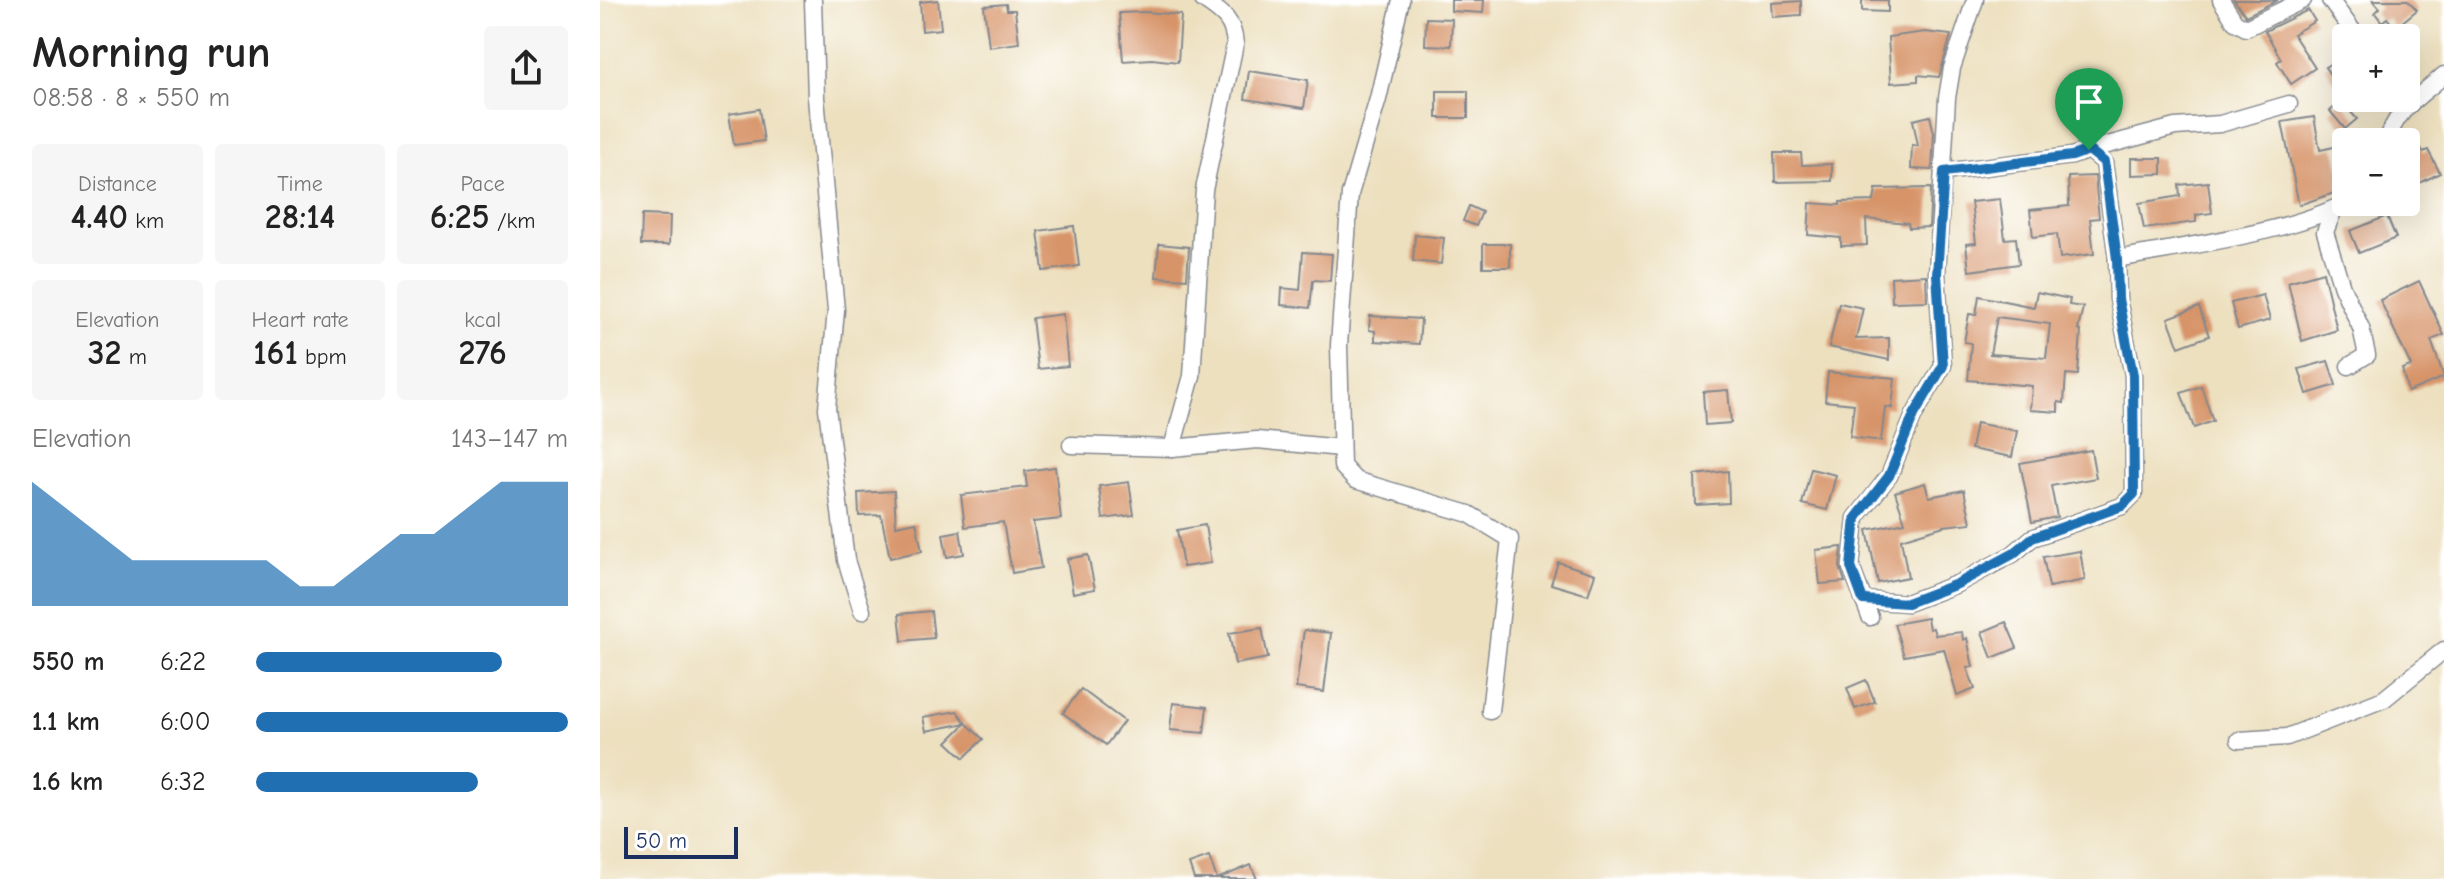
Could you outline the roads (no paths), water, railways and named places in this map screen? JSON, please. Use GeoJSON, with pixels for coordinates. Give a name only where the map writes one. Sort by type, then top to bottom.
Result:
{"type":"FeatureCollection","features":[{"type":"Feature","properties":{"kind":"street"},"geometry":{"type":"LineString","coordinates":[[813,0],[816,98],[836,310],[827,408],[846,560],[862,611]]}},
{"type":"Feature","properties":{"kind":"street"},"geometry":{"type":"LineString","coordinates":[[1172,448],[1192,376],[1204,190],[1235,44],[1234,26],[1227,16],[1203,0]]}},
{"type":"Feature","properties":{"kind":"street"},"geometry":{"type":"LineString","coordinates":[[1401,0],[1378,99],[1350,194],[1339,345],[1342,466],[1355,480],[1469,514],[1510,539],[1490,711]]}},
{"type":"Feature","properties":{"kind":"street"},"geometry":{"type":"LineString","coordinates":[[1870,617],[1851,567],[1856,518],[1889,476],[1914,415],[1943,366],[1937,274],[1952,68],[1975,0]]}},
{"type":"Feature","properties":{"kind":"street"},"geometry":{"type":"LineString","coordinates":[[2221,0],[2235,22],[2246,28],[2303,0]]}},
{"type":"Feature","properties":{"kind":"street"},"geometry":{"type":"LineString","coordinates":[[2330,0],[2348,24]]}},
{"type":"Feature","properties":{"kind":"street"},"geometry":{"type":"LineString","coordinates":[[2420,92],[2444,75]]}},
{"type":"Feature","properties":{"kind":"street"},"geometry":{"type":"LineString","coordinates":[[1944,172],[2072,156],[2175,127],[2220,124],[2289,104]]}},
{"type":"Feature","properties":{"kind":"street"},"geometry":{"type":"LineString","coordinates":[[1863,600],[1907,603],[1957,584],[2013,554],[2032,538],[2122,506],[2134,494],[2133,375],[2118,299],[2117,259],[2104,162],[2089,150]]}},
{"type":"Feature","properties":{"kind":"street"},"geometry":{"type":"LineString","coordinates":[[2117,259],[2257,232],[2332,209]]}},
{"type":"Feature","properties":{"kind":"street"},"geometry":{"type":"LineString","coordinates":[[2335,216],[2325,232],[2342,287],[2361,328],[2367,355],[2349,366]]}},
{"type":"Feature","properties":{"kind":"street"},"geometry":{"type":"LineString","coordinates":[[1071,445],[1172,448],[1257,440],[1341,448]]}},
{"type":"Feature","properties":{"kind":"street"},"geometry":{"type":"LineString","coordinates":[[2239,740],[2287,737],[2384,699],[2444,650]]}}]}
